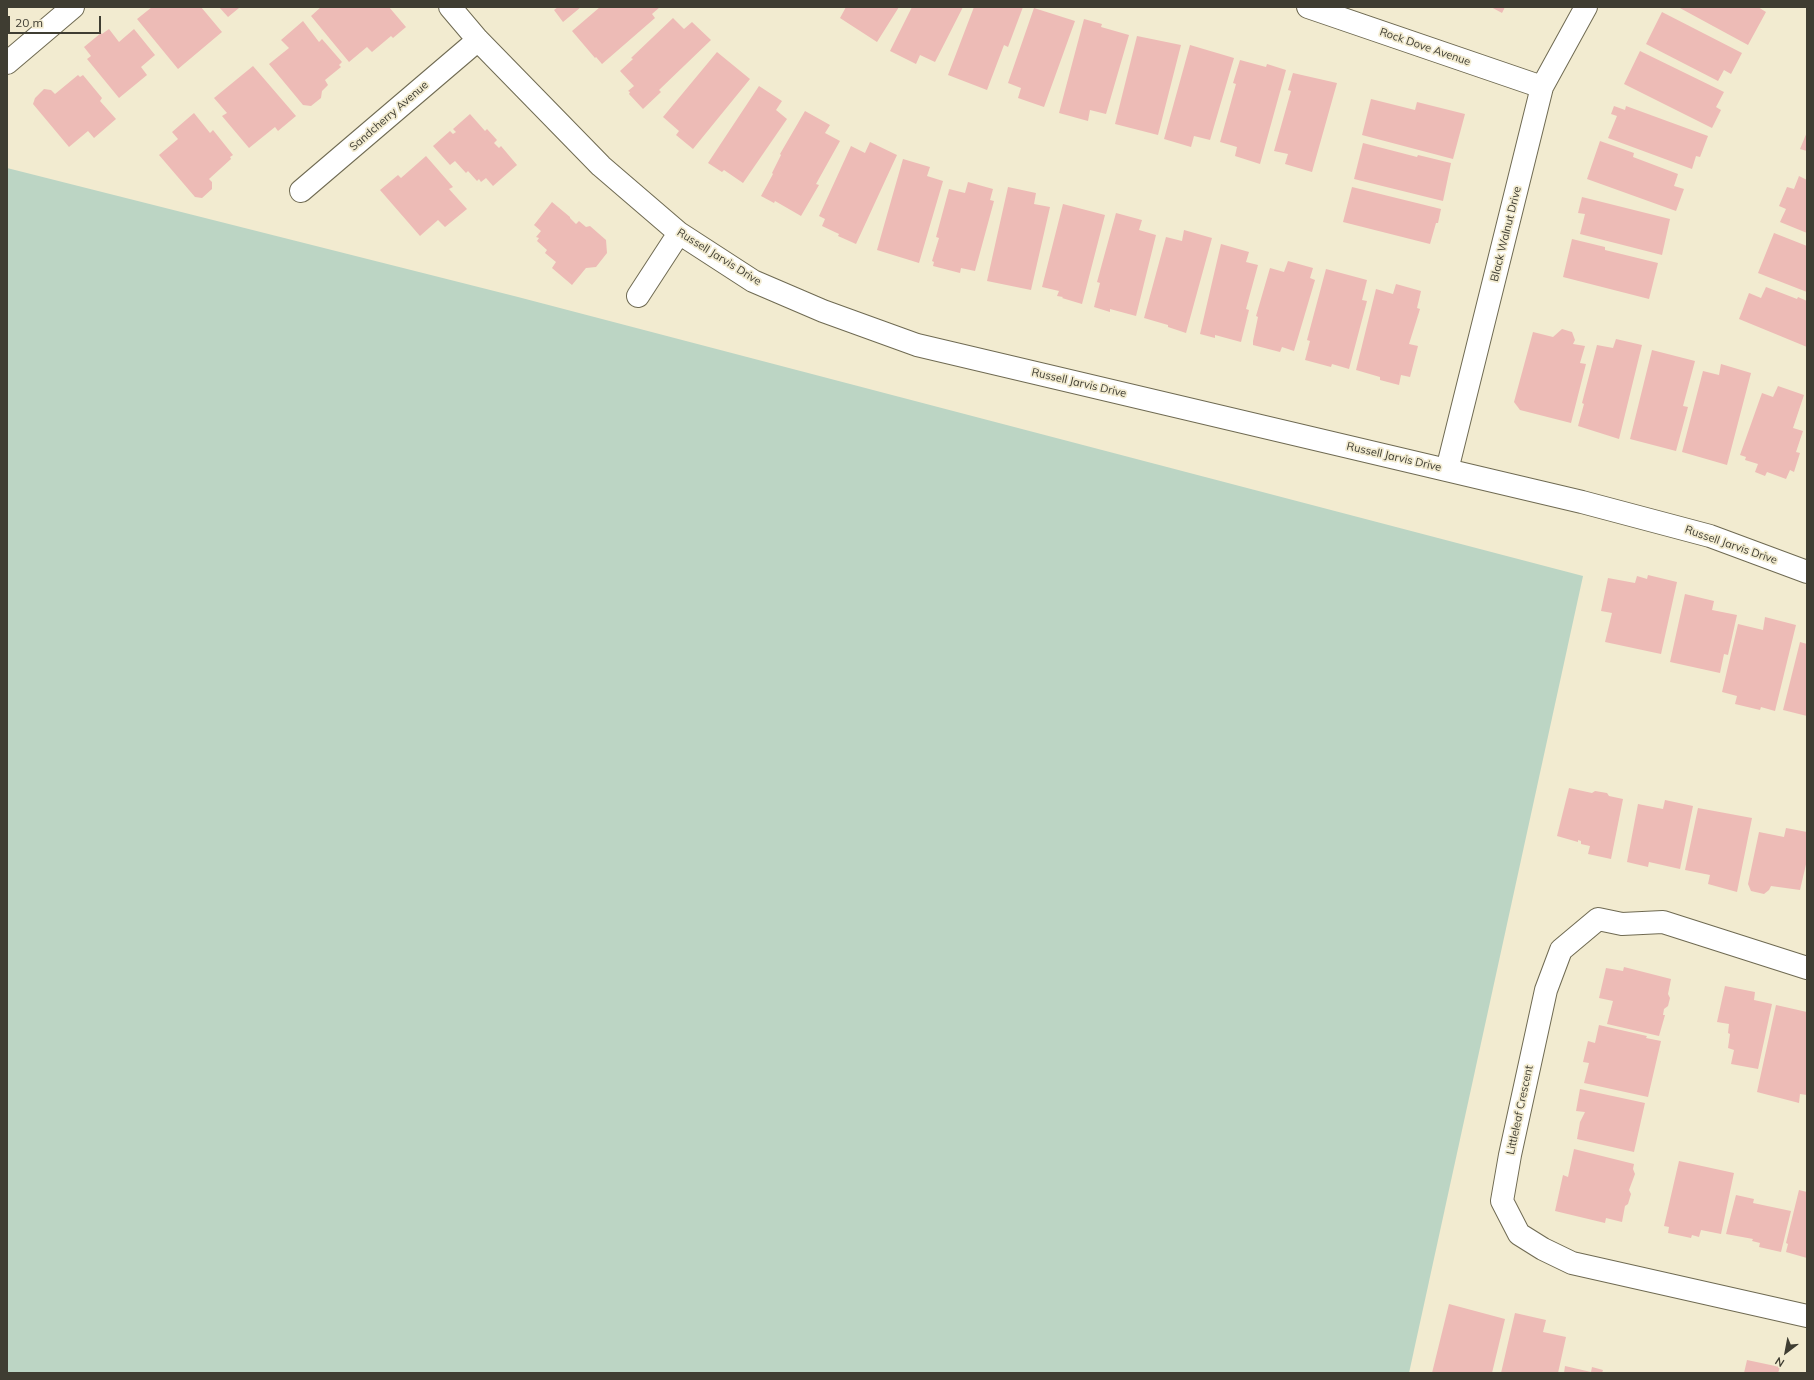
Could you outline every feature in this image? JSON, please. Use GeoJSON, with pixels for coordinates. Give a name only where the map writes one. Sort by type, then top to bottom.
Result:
{"type":"FeatureCollection","features":[{"type":"Feature","properties":{"kind":"street"},"geometry":{"type":"LineString","coordinates":[[7,63],[73,7]]}},
{"type":"Feature","properties":{"kind":"street","name":"Russell Jarvis Drive"},"geometry":{"type":"LineString","coordinates":[[450,7],[478,40],[601,166],[679,233],[753,282],[823,311],[917,345],[1582,502],[1710,536],[1807,572]]}},
{"type":"Feature","properties":{"kind":"street","name":"Rock Dove Avenue"},"geometry":{"type":"LineString","coordinates":[[1308,7],[1542,87]]}},
{"type":"Feature","properties":{"kind":"street","name":"Black Walnut Drive"},"geometry":{"type":"LineString","coordinates":[[1447,470],[1542,87],[1586,7]]}},
{"type":"Feature","properties":{"kind":"street","name":"Sandcherry Avenue"},"geometry":{"type":"LineString","coordinates":[[300,191],[478,40]]}},
{"type":"Feature","properties":{"kind":"street"},"geometry":{"type":"LineString","coordinates":[[638,296],[679,233]]}},
{"type":"Feature","properties":{"kind":"street","name":"Littleleaf Crescent"},"geometry":{"type":"LineString","coordinates":[[1807,968],[1663,922],[1622,924],[1598,919],[1561,950],[1546,990],[1510,1155],[1502,1201],[1519,1234],[1543,1249],[1572,1263],[1807,1316]]}},
{"type":"Feature","properties":{"kind":"green space"},"geometry":{"type":"Polygon","coordinates":[[[7,168],[518,297],[1583,576],[1409,1373],[7,1373],[7,168]]]}},
{"type":"Feature","properties":{"kind":"building"},"geometry":{"type":"Polygon","coordinates":[[[152,7],[201,7],[222,32],[178,69],[137,19],[152,7]]]}},
{"type":"Feature","properties":{"kind":"building"},"geometry":{"type":"Polygon","coordinates":[[[219,7],[244,7],[239,8],[228,17],[219,7]]]}},
{"type":"Feature","properties":{"kind":"building"},"geometry":{"type":"Polygon","coordinates":[[[321,7],[389,7],[406,27],[393,38],[391,36],[372,52],[367,47],[349,62],[311,16],[321,7]]]}},
{"type":"Feature","properties":{"kind":"building"},"geometry":{"type":"Polygon","coordinates":[[[558,7],[581,7],[563,22],[554,10],[558,7]]]}},
{"type":"Feature","properties":{"kind":"building"},"geometry":{"type":"Polygon","coordinates":[[[600,7],[660,7],[652,14],[655,18],[602,64],[572,31],[600,7]]]}},
{"type":"Feature","properties":{"kind":"building"},"geometry":{"type":"Polygon","coordinates":[[[846,7],[899,7],[877,42],[840,18],[846,7]]]}},
{"type":"Feature","properties":{"kind":"building"},"geometry":{"type":"Polygon","coordinates":[[[912,7],[963,7],[935,62],[920,55],[916,64],[890,51],[912,7]]]}},
{"type":"Feature","properties":{"kind":"building"},"geometry":{"type":"Polygon","coordinates":[[[974,7],[1023,7],[1008,47],[1004,45],[987,90],[948,75],[974,7]]]}},
{"type":"Feature","properties":{"kind":"building"},"geometry":{"type":"Polygon","coordinates":[[[1491,7],[1505,7],[1502,13],[1491,7]]]}},
{"type":"Feature","properties":{"kind":"building"},"geometry":{"type":"Polygon","coordinates":[[[1678,7],[1758,7],[1766,12],[1748,45],[1678,7]]]}},
{"type":"Feature","properties":{"kind":"building"},"geometry":{"type":"Polygon","coordinates":[[[1034,8],[1075,21],[1044,107],[1018,98],[1021,88],[1008,83],[1034,8]]]}},
{"type":"Feature","properties":{"kind":"building"},"geometry":{"type":"Polygon","coordinates":[[[1662,12],[1742,53],[1731,74],[1724,70],[1718,81],[1646,44],[1662,12]]]}},
{"type":"Feature","properties":{"kind":"building"},"geometry":{"type":"Polygon","coordinates":[[[673,18],[684,29],[692,22],[711,40],[659,90],[661,92],[643,109],[629,94],[630,92],[628,91],[634,86],[620,71],[633,59],[631,58],[673,18]]]}},
{"type":"Feature","properties":{"kind":"building"},"geometry":{"type":"Polygon","coordinates":[[[1084,19],[1102,24],[1101,27],[1129,35],[1106,114],[1090,110],[1088,121],[1059,113],[1084,19]]]}},
{"type":"Feature","properties":{"kind":"building"},"geometry":{"type":"Polygon","coordinates":[[[303,21],[319,42],[322,39],[342,62],[339,65],[341,67],[325,80],[328,85],[322,91],[321,98],[311,106],[303,105],[269,64],[289,48],[281,40],[303,21]]]}},
{"type":"Feature","properties":{"kind":"building"},"geometry":{"type":"Polygon","coordinates":[[[109,29],[119,42],[134,29],[155,55],[141,67],[147,75],[119,98],[87,59],[91,56],[84,47],[101,33],[102,34],[109,29]]]}},
{"type":"Feature","properties":{"kind":"building"},"geometry":{"type":"Polygon","coordinates":[[[1137,36],[1181,45],[1158,135],[1115,124],[1137,36]]]}},
{"type":"Feature","properties":{"kind":"building"},"geometry":{"type":"Polygon","coordinates":[[[1190,45],[1234,58],[1210,140],[1194,136],[1191,147],[1164,139],[1190,45]]]}},
{"type":"Feature","properties":{"kind":"building"},"geometry":{"type":"Polygon","coordinates":[[[1640,51],[1724,92],[1716,107],[1721,110],[1712,128],[1624,84],[1640,51]]]}},
{"type":"Feature","properties":{"kind":"building"},"geometry":{"type":"Polygon","coordinates":[[[717,52],[750,79],[693,149],[676,135],[679,131],[663,117],[717,52]]]}},
{"type":"Feature","properties":{"kind":"building"},"geometry":{"type":"Polygon","coordinates":[[[1240,60],[1266,67],[1267,64],[1286,70],[1260,164],[1235,156],[1237,147],[1220,142],[1236,84],[1233,83],[1240,60]]]}},
{"type":"Feature","properties":{"kind":"building"},"geometry":{"type":"Polygon","coordinates":[[[253,66],[296,116],[278,131],[275,127],[249,148],[222,116],[227,113],[214,98],[253,66]]]}},
{"type":"Feature","properties":{"kind":"building"},"geometry":{"type":"Polygon","coordinates":[[[1293,73],[1337,83],[1312,172],[1285,164],[1288,154],[1274,151],[1291,91],[1288,90],[1293,73]]]}},
{"type":"Feature","properties":{"kind":"building"},"geometry":{"type":"Polygon","coordinates":[[[78,75],[80,77],[83,75],[102,98],[100,101],[116,119],[94,138],[88,131],[69,147],[33,104],[35,98],[44,89],[51,90],[55,94],[78,75]]]}},
{"type":"Feature","properties":{"kind":"building"},"geometry":{"type":"Polygon","coordinates":[[[759,86],[782,101],[776,110],[787,119],[743,183],[724,170],[722,172],[708,163],[759,86]]]}},
{"type":"Feature","properties":{"kind":"building"},"geometry":{"type":"Polygon","coordinates":[[[1371,99],[1415,110],[1417,102],[1465,114],[1453,159],[1362,135],[1371,99]]]}},
{"type":"Feature","properties":{"kind":"building"},"geometry":{"type":"Polygon","coordinates":[[[1614,106],[1625,110],[1626,106],[1708,136],[1700,157],[1696,156],[1692,169],[1608,138],[1617,116],[1611,114],[1614,106]]]}},
{"type":"Feature","properties":{"kind":"building"},"geometry":{"type":"Polygon","coordinates":[[[805,111],[830,125],[825,133],[840,141],[816,184],[819,185],[801,216],[775,201],[774,203],[761,196],[773,174],[772,173],[781,155],[780,154],[805,111]]]}},
{"type":"Feature","properties":{"kind":"building"},"geometry":{"type":"Polygon","coordinates":[[[194,113],[210,133],[213,130],[233,155],[230,157],[231,159],[209,179],[212,182],[212,189],[202,198],[195,197],[159,155],[178,139],[172,132],[194,113]]]}},
{"type":"Feature","properties":{"kind":"building"},"geometry":{"type":"Polygon","coordinates":[[[470,114],[485,131],[487,129],[497,140],[494,143],[499,148],[501,146],[517,165],[493,186],[486,178],[481,182],[479,179],[477,181],[468,171],[466,173],[455,161],[450,165],[433,146],[450,131],[453,134],[456,132],[453,129],[470,114]]]}},
{"type":"Feature","properties":{"kind":"building"},"geometry":{"type":"Polygon","coordinates":[[[1807,132],[1807,151],[1800,149],[1807,132]]]}},
{"type":"Feature","properties":{"kind":"building"},"geometry":{"type":"Polygon","coordinates":[[[1600,141],[1634,153],[1633,157],[1678,174],[1674,186],[1684,189],[1676,211],[1587,179],[1600,141]]]}},
{"type":"Feature","properties":{"kind":"building"},"geometry":{"type":"Polygon","coordinates":[[[870,142],[897,155],[856,244],[838,236],[839,234],[822,226],[825,219],[819,216],[851,146],[865,153],[870,142]]]}},
{"type":"Feature","properties":{"kind":"building"},"geometry":{"type":"Polygon","coordinates":[[[1363,143],[1417,157],[1418,155],[1451,163],[1443,201],[1354,179],[1363,143]]]}},
{"type":"Feature","properties":{"kind":"building"},"geometry":{"type":"Polygon","coordinates":[[[426,156],[453,187],[449,189],[467,209],[445,227],[438,220],[420,236],[380,190],[398,175],[401,178],[426,156]]]}},
{"type":"Feature","properties":{"kind":"building"},"geometry":{"type":"Polygon","coordinates":[[[903,159],[930,167],[927,176],[943,181],[919,263],[877,250],[903,159]]]}},
{"type":"Feature","properties":{"kind":"building"},"geometry":{"type":"Polygon","coordinates":[[[1799,176],[1807,180],[1807,233],[1780,222],[1786,209],[1779,206],[1787,187],[1794,189],[1799,176]]]}},
{"type":"Feature","properties":{"kind":"building"},"geometry":{"type":"Polygon","coordinates":[[[968,182],[993,189],[990,200],[994,201],[975,271],[961,268],[960,273],[933,266],[934,262],[932,261],[939,238],[936,237],[949,189],[965,193],[968,182]]]}},
{"type":"Feature","properties":{"kind":"building"},"geometry":{"type":"Polygon","coordinates":[[[1008,187],[1036,193],[1034,204],[1050,207],[1031,290],[987,281],[1008,187]]]}},
{"type":"Feature","properties":{"kind":"building"},"geometry":{"type":"Polygon","coordinates":[[[1352,187],[1441,209],[1438,223],[1436,223],[1430,244],[1343,222],[1352,187]]]}},
{"type":"Feature","properties":{"kind":"building"},"geometry":{"type":"Polygon","coordinates":[[[1582,197],[1670,219],[1662,255],[1580,234],[1585,214],[1578,213],[1582,197]]]}},
{"type":"Feature","properties":{"kind":"building"},"geometry":{"type":"Polygon","coordinates":[[[552,202],[576,224],[579,221],[586,227],[590,226],[606,240],[607,253],[596,267],[586,268],[572,285],[552,268],[556,262],[545,253],[547,250],[537,241],[539,238],[536,237],[541,231],[534,225],[552,202]]]}},
{"type":"Feature","properties":{"kind":"building"},"geometry":{"type":"Polygon","coordinates":[[[1063,204],[1105,215],[1082,304],[1057,296],[1059,291],[1042,287],[1063,204]]]}},
{"type":"Feature","properties":{"kind":"building"},"geometry":{"type":"Polygon","coordinates":[[[1116,213],[1142,220],[1139,230],[1156,235],[1136,316],[1110,309],[1110,312],[1094,307],[1100,283],[1097,282],[1116,213]]]}},
{"type":"Feature","properties":{"kind":"building"},"geometry":{"type":"Polygon","coordinates":[[[1184,230],[1212,238],[1186,333],[1168,327],[1168,325],[1144,318],[1166,237],[1182,241],[1184,230]]]}},
{"type":"Feature","properties":{"kind":"building"},"geometry":{"type":"Polygon","coordinates":[[[1774,233],[1807,246],[1807,292],[1758,273],[1774,233]]]}},
{"type":"Feature","properties":{"kind":"building"},"geometry":{"type":"Polygon","coordinates":[[[1572,239],[1605,247],[1605,250],[1658,263],[1649,299],[1563,277],[1572,239]]]}},
{"type":"Feature","properties":{"kind":"building"},"geometry":{"type":"Polygon","coordinates":[[[1221,244],[1249,252],[1246,262],[1258,265],[1246,309],[1249,310],[1241,342],[1215,335],[1215,338],[1200,334],[1221,244]]]}},
{"type":"Feature","properties":{"kind":"building"},"geometry":{"type":"Polygon","coordinates":[[[1288,261],[1313,268],[1310,278],[1315,280],[1294,351],[1282,347],[1280,352],[1253,345],[1253,341],[1258,317],[1256,316],[1270,268],[1284,272],[1288,261]]]}},
{"type":"Feature","properties":{"kind":"building"},"geometry":{"type":"Polygon","coordinates":[[[1326,269],[1367,280],[1362,300],[1367,301],[1349,369],[1332,364],[1331,367],[1305,360],[1310,341],[1307,340],[1326,269]]]}},
{"type":"Feature","properties":{"kind":"building"},"geometry":{"type":"Polygon","coordinates":[[[1396,284],[1421,291],[1417,308],[1420,309],[1409,344],[1418,346],[1410,377],[1401,375],[1399,385],[1380,380],[1380,377],[1356,370],[1376,289],[1393,294],[1396,284]]]}},
{"type":"Feature","properties":{"kind":"building"},"geometry":{"type":"Polygon","coordinates":[[[1766,287],[1797,299],[1798,297],[1807,301],[1807,347],[1739,319],[1749,293],[1761,298],[1766,287]]]}},
{"type":"Feature","properties":{"kind":"building"},"geometry":{"type":"Polygon","coordinates":[[[1562,329],[1572,332],[1575,340],[1573,344],[1585,346],[1580,363],[1586,364],[1571,423],[1520,410],[1514,402],[1533,332],[1553,337],[1562,329]]]}},
{"type":"Feature","properties":{"kind":"building"},"geometry":{"type":"Polygon","coordinates":[[[1616,339],[1642,345],[1619,439],[1578,426],[1584,404],[1582,403],[1597,345],[1613,348],[1616,339]]]}},
{"type":"Feature","properties":{"kind":"building"},"geometry":{"type":"Polygon","coordinates":[[[1652,350],[1695,361],[1683,406],[1688,407],[1676,451],[1630,439],[1652,350]]]}},
{"type":"Feature","properties":{"kind":"building"},"geometry":{"type":"Polygon","coordinates":[[[1721,364],[1751,373],[1727,465],[1682,452],[1703,371],[1719,375],[1721,364]]]}},
{"type":"Feature","properties":{"kind":"building"},"geometry":{"type":"Polygon","coordinates":[[[1778,386],[1804,395],[1793,428],[1803,431],[1796,452],[1800,453],[1794,472],[1790,470],[1786,479],[1767,472],[1765,476],[1755,472],[1758,464],[1745,460],[1746,457],[1740,455],[1762,393],[1773,397],[1778,386]]]}},
{"type":"Feature","properties":{"kind":"building"},"geometry":{"type":"Polygon","coordinates":[[[1648,575],[1677,582],[1661,654],[1605,642],[1612,613],[1601,611],[1608,578],[1635,583],[1637,576],[1647,579],[1648,575]]]}},
{"type":"Feature","properties":{"kind":"building"},"geometry":{"type":"Polygon","coordinates":[[[1685,594],[1714,601],[1712,610],[1737,615],[1728,655],[1724,654],[1720,673],[1670,662],[1685,594]]]}},
{"type":"Feature","properties":{"kind":"building"},"geometry":{"type":"Polygon","coordinates":[[[1765,617],[1796,625],[1775,711],[1761,707],[1760,710],[1735,704],[1737,696],[1722,692],[1738,624],[1763,630],[1765,617]]]}},
{"type":"Feature","properties":{"kind":"building"},"geometry":{"type":"Polygon","coordinates":[[[1800,642],[1807,644],[1807,716],[1783,710],[1800,642]]]}},
{"type":"Feature","properties":{"kind":"building"},"geometry":{"type":"Polygon","coordinates":[[[1569,788],[1592,793],[1595,791],[1607,793],[1609,796],[1623,799],[1611,859],[1588,854],[1590,846],[1581,844],[1581,841],[1578,840],[1578,842],[1557,836],[1569,788]]]}},
{"type":"Feature","properties":{"kind":"building"},"geometry":{"type":"Polygon","coordinates":[[[1665,800],[1693,806],[1680,869],[1649,862],[1648,867],[1627,862],[1638,804],[1663,809],[1665,800]]]}},
{"type":"Feature","properties":{"kind":"building"},"geometry":{"type":"Polygon","coordinates":[[[1698,808],[1752,818],[1737,892],[1708,884],[1710,875],[1685,870],[1698,808]]]}},
{"type":"Feature","properties":{"kind":"building"},"geometry":{"type":"Polygon","coordinates":[[[1786,828],[1807,832],[1807,860],[1800,890],[1771,886],[1764,894],[1751,891],[1748,884],[1759,832],[1784,837],[1786,828]]]}},
{"type":"Feature","properties":{"kind":"building"},"geometry":{"type":"Polygon","coordinates":[[[1624,967],[1671,979],[1668,994],[1670,998],[1668,1006],[1664,1009],[1663,1015],[1665,1015],[1659,1036],[1607,1024],[1613,1001],[1599,998],[1606,968],[1623,971],[1624,967]]]}},
{"type":"Feature","properties":{"kind":"building"},"geometry":{"type":"Polygon","coordinates":[[[1725,986],[1755,992],[1754,1000],[1772,1004],[1758,1069],[1731,1064],[1734,1050],[1728,1048],[1730,1034],[1728,1033],[1729,1024],[1717,1022],[1725,986]]]}},
{"type":"Feature","properties":{"kind":"building"},"geometry":{"type":"Polygon","coordinates":[[[1776,1005],[1807,1012],[1807,1095],[1800,1094],[1799,1103],[1757,1092],[1776,1005]]]}},
{"type":"Feature","properties":{"kind":"building"},"geometry":{"type":"Polygon","coordinates":[[[1599,1025],[1647,1036],[1646,1038],[1661,1041],[1648,1097],[1584,1083],[1589,1063],[1583,1062],[1588,1041],[1595,1043],[1599,1025]]]}},
{"type":"Feature","properties":{"kind":"building"},"geometry":{"type":"Polygon","coordinates":[[[1580,1089],[1645,1103],[1634,1152],[1577,1139],[1580,1122],[1585,1112],[1576,1111],[1580,1089]]]}},
{"type":"Feature","properties":{"kind":"building"},"geometry":{"type":"Polygon","coordinates":[[[1574,1149],[1634,1164],[1633,1169],[1635,1174],[1629,1190],[1631,1194],[1628,1204],[1625,1206],[1622,1222],[1606,1218],[1605,1223],[1555,1211],[1563,1175],[1568,1177],[1574,1149]]]}},
{"type":"Feature","properties":{"kind":"building"},"geometry":{"type":"Polygon","coordinates":[[[1679,1161],[1734,1173],[1721,1234],[1701,1230],[1699,1237],[1692,1235],[1691,1238],[1668,1233],[1669,1227],[1664,1226],[1679,1161]]]}},
{"type":"Feature","properties":{"kind":"building"},"geometry":{"type":"Polygon","coordinates":[[[1799,1190],[1807,1192],[1807,1258],[1786,1252],[1788,1244],[1786,1243],[1799,1190]]]}},
{"type":"Feature","properties":{"kind":"building"},"geometry":{"type":"Polygon","coordinates":[[[1736,1195],[1754,1199],[1753,1203],[1791,1211],[1781,1252],[1759,1247],[1760,1243],[1752,1241],[1753,1239],[1726,1234],[1736,1195]]]}},
{"type":"Feature","properties":{"kind":"building"},"geometry":{"type":"Polygon","coordinates":[[[1449,1304],[1505,1319],[1492,1373],[1432,1373],[1449,1304]]]}},
{"type":"Feature","properties":{"kind":"building"},"geometry":{"type":"Polygon","coordinates":[[[1515,1313],[1546,1320],[1543,1332],[1566,1337],[1558,1373],[1501,1373],[1515,1313]]]}},
{"type":"Feature","properties":{"kind":"building"},"geometry":{"type":"Polygon","coordinates":[[[1747,1360],[1780,1367],[1778,1373],[1744,1373],[1747,1360]]]}},
{"type":"Feature","properties":{"kind":"building"},"geometry":{"type":"Polygon","coordinates":[[[1565,1366],[1591,1372],[1592,1367],[1603,1370],[1602,1373],[1564,1373],[1565,1366]]]}}]}
